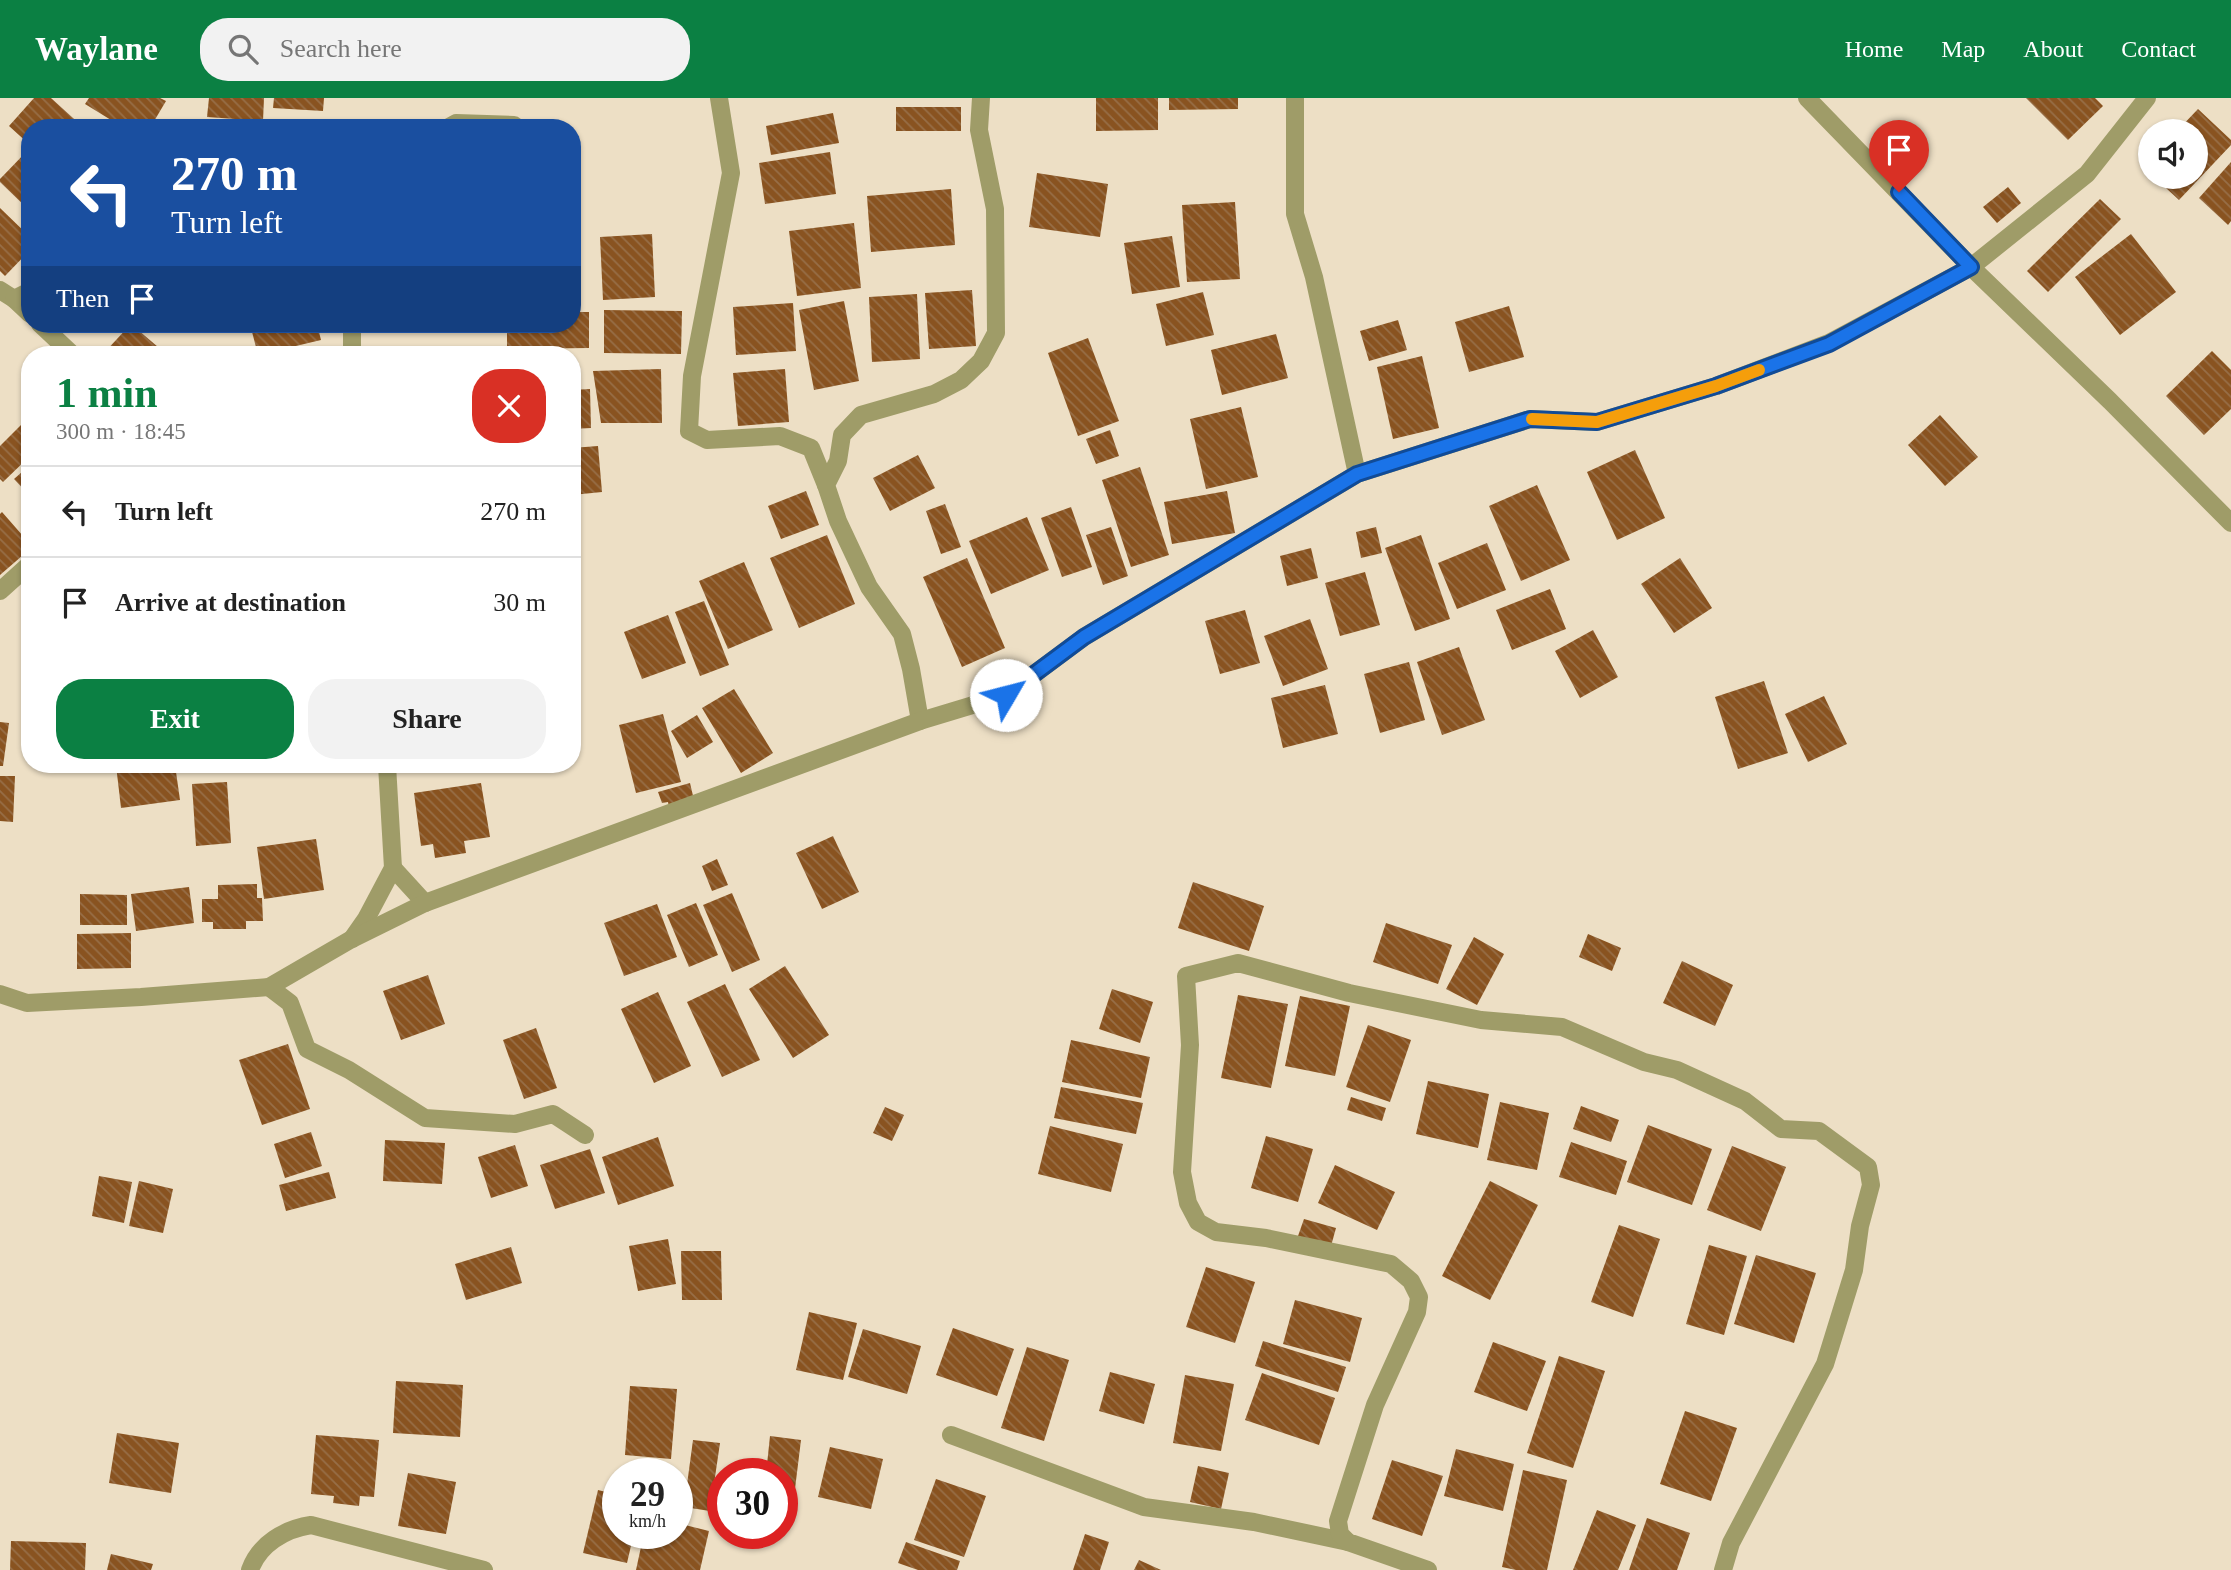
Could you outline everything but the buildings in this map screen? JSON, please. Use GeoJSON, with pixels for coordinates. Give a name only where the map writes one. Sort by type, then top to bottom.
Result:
{"type":"FeatureCollection","features":[{"type":"Feature","properties":{"kind":"street"},"geometry":{"type":"LineString","coordinates":[[719,98],[732,173],[692,376],[689,430],[707,440],[780,436],[811,448],[838,521],[869,587],[902,634],[920,721]]}},
{"type":"Feature","properties":{"kind":"street"},"geometry":{"type":"LineString","coordinates":[[826,485],[838,461],[842,435],[861,415],[934,394],[961,380],[981,361],[996,333],[995,209],[979,130],[981,98]]}},
{"type":"Feature","properties":{"kind":"street"},"geometry":{"type":"LineString","coordinates":[[1295,98],[1295,214],[1314,277],[1357,474]]}},
{"type":"Feature","properties":{"kind":"street"},"geometry":{"type":"LineString","coordinates":[[1807,98],[1971,267],[2231,523]]}},
{"type":"Feature","properties":{"kind":"street"},"geometry":{"type":"LineString","coordinates":[[0,994],[27,1003],[269,987],[350,940],[425,903],[920,721],[1006,695],[1084,637],[1357,474],[1530,419],[1597,422],[1716,386],[1829,344],[1971,267],[2087,174],[2147,98]]}},
{"type":"Feature","properties":{"kind":"street"},"geometry":{"type":"LineString","coordinates":[[50,333],[63,346]]}},
{"type":"Feature","properties":{"kind":"street"},"geometry":{"type":"LineString","coordinates":[[0,591],[21,572]]}},
{"type":"Feature","properties":{"kind":"street"},"geometry":{"type":"LineString","coordinates":[[350,940],[366,919],[393,867],[387,773]]}},
{"type":"Feature","properties":{"kind":"street"},"geometry":{"type":"LineString","coordinates":[[393,867],[425,903]]}},
{"type":"Feature","properties":{"kind":"street"},"geometry":{"type":"LineString","coordinates":[[1348,1542],[1340,1534],[1338,1521],[1375,1405],[1417,1312],[1419,1297],[1411,1281],[1391,1264],[1266,1238],[1216,1232],[1198,1222],[1188,1203],[1182,1172],[1190,1045],[1186,976],[1238,963],[1349,993],[1481,1020],[1562,1027],[1644,1062],[1677,1070],[1745,1101],[1781,1129],[1819,1131],[1868,1167],[1871,1185],[1860,1226],[1854,1269],[1825,1364],[1731,1543],[1723,1570]]}},
{"type":"Feature","properties":{"kind":"street"},"geometry":{"type":"LineString","coordinates":[[269,987],[290,1003],[307,1049],[349,1070],[425,1118],[515,1124],[553,1114],[585,1135]]}},
{"type":"Feature","properties":{"kind":"street"},"geometry":{"type":"LineString","coordinates":[[951,1435],[1144,1507],[1254,1522],[1348,1542],[1428,1570]]}},
{"type":"Feature","properties":{"kind":"street"},"geometry":{"type":"LineString","coordinates":[[250,1570],[266,1547],[280,1534],[311,1525],[484,1570]]}},
{"type":"Feature","properties":{"kind":"slow traffic"},"geometry":{"type":"LineString","coordinates":[[1532,419],[1597,422],[1759,370]]}},
{"type":"Feature","properties":{"kind":"route"},"geometry":{"type":"LineString","coordinates":[[1006,695],[1084,637],[1357,474],[1530,419],[1597,422],[1716,386],[1829,344],[1971,267],[1899,192]]}}]}
